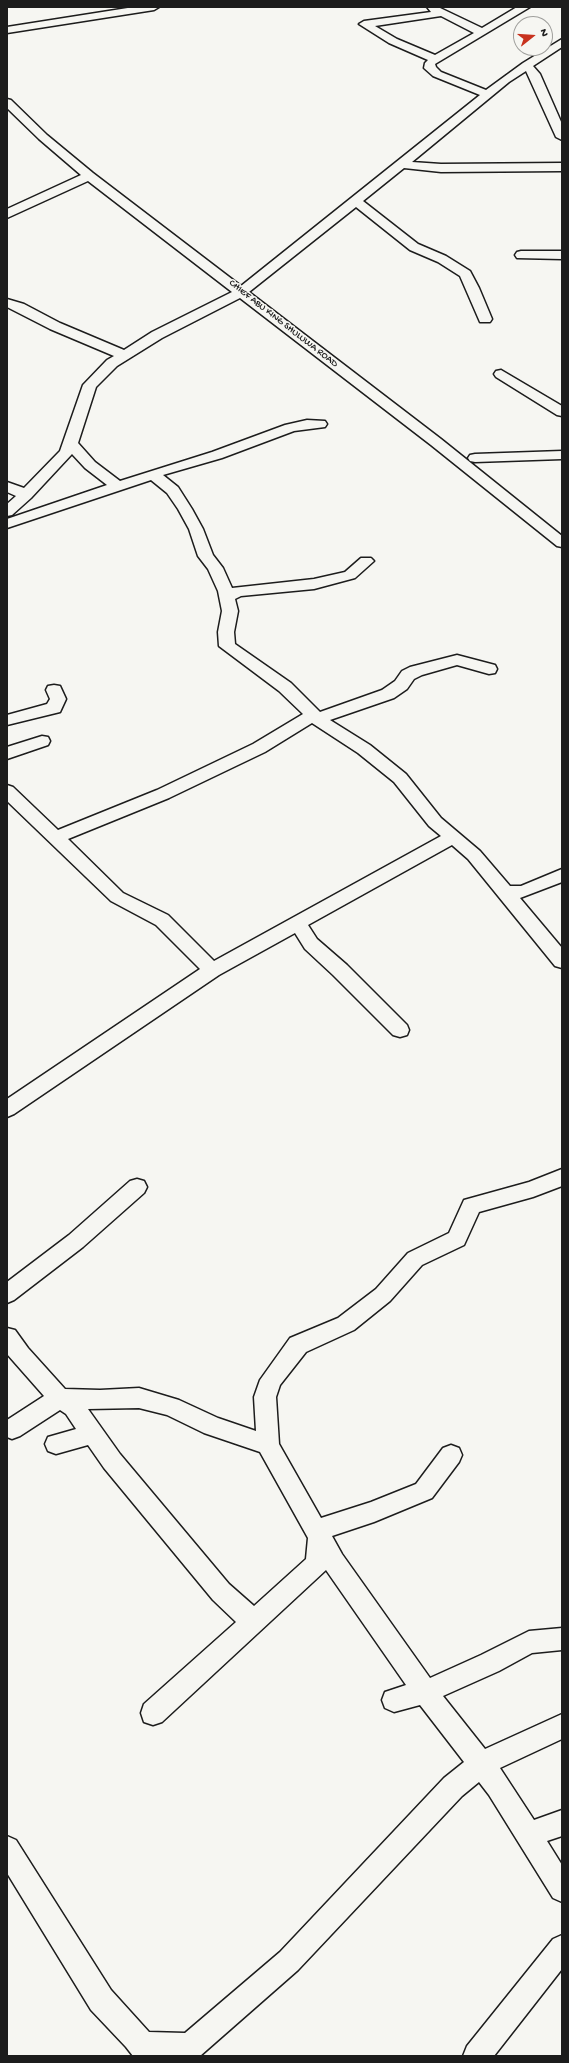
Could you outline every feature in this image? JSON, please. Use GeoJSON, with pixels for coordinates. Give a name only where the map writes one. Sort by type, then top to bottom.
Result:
{"type":"FeatureCollection","features":[{"type":"Feature","properties":{"kind":"street"},"geometry":{"type":"LineString","coordinates":[[7,30],[154,7]]}},
{"type":"Feature","properties":{"kind":"street"},"geometry":{"type":"LineString","coordinates":[[431,7],[481,32]]}},
{"type":"Feature","properties":{"kind":"street"},"geometry":{"type":"LineString","coordinates":[[487,94],[437,74],[430,66],[435,59],[525,7]]}},
{"type":"Feature","properties":{"kind":"street"},"geometry":{"type":"LineString","coordinates":[[435,59],[394,41],[364,24],[443,13]]}},
{"type":"Feature","properties":{"kind":"street"},"geometry":{"type":"LineString","coordinates":[[7,512],[54,466],[71,444],[83,402],[90,385],[107,368],[124,355],[157,335],[230,299],[292,253],[487,94],[562,42]]}},
{"type":"Feature","properties":{"kind":"street"},"geometry":{"type":"LineString","coordinates":[[527,65],[534,74],[562,137]]}},
{"type":"Feature","properties":{"kind":"street"},"geometry":{"type":"LineString","coordinates":[[7,88],[37,120],[77,154],[245,288],[374,379]]}},
{"type":"Feature","properties":{"kind":"street","name":"CHIEF ABU KING SHULUWA ROAD"},"geometry":{"type":"LineString","coordinates":[[7,102],[42,137],[90,176],[245,288],[562,543]]}},
{"type":"Feature","properties":{"kind":"street"},"geometry":{"type":"LineString","coordinates":[[401,164],[441,168],[562,167]]}},
{"type":"Feature","properties":{"kind":"street"},"geometry":{"type":"LineString","coordinates":[[7,214],[90,176]]}},
{"type":"Feature","properties":{"kind":"street"},"geometry":{"type":"LineString","coordinates":[[355,201],[414,247],[442,259],[465,274],[471,284],[485,319]]}},
{"type":"Feature","properties":{"kind":"street"},"geometry":{"type":"LineString","coordinates":[[521,255],[562,255]]}},
{"type":"Feature","properties":{"kind":"street"},"geometry":{"type":"LineString","coordinates":[[7,303],[19,307],[55,326],[124,355]]}},
{"type":"Feature","properties":{"kind":"street"},"geometry":{"type":"LineString","coordinates":[[501,374],[562,412]]}},
{"type":"Feature","properties":{"kind":"street"},"geometry":{"type":"LineString","coordinates":[[387,388],[562,527]]}},
{"type":"Feature","properties":{"kind":"street"},"geometry":{"type":"LineString","coordinates":[[7,524],[36,516],[174,467],[217,455],[290,428],[307,424],[320,424]]}},
{"type":"Feature","properties":{"kind":"street"},"geometry":{"type":"LineString","coordinates":[[71,444],[98,472],[118,486]]}},
{"type":"Feature","properties":{"kind":"street"},"geometry":{"type":"LineString","coordinates":[[475,458],[562,455]]}},
{"type":"Feature","properties":{"kind":"street"},"geometry":{"type":"LineString","coordinates":[[54,466],[76,467],[98,472]]}},
{"type":"Feature","properties":{"kind":"street"},"geometry":{"type":"LineString","coordinates":[[173,490],[174,467]]}},
{"type":"Feature","properties":{"kind":"street"},"geometry":{"type":"LineString","coordinates":[[154,475],[173,490],[196,529],[206,556],[230,592],[230,611],[226,632],[227,646],[285,687],[315,717],[364,749],[400,778],[435,822],[474,855],[492,879],[506,893],[562,961]]}},
{"type":"Feature","properties":{"kind":"street"},"geometry":{"type":"LineString","coordinates":[[7,486],[26,495]]}},
{"type":"Feature","properties":{"kind":"street"},"geometry":{"type":"LineString","coordinates":[[230,592],[314,584],[350,574],[366,561]]}},
{"type":"Feature","properties":{"kind":"street"},"geometry":{"type":"LineString","coordinates":[[55,838],[163,794],[259,748],[315,717],[388,694],[401,685],[408,675],[416,671],[457,660],[489,669]]}},
{"type":"Feature","properties":{"kind":"street"},"geometry":{"type":"LineString","coordinates":[[7,720],[54,708],[58,699],[54,690]]}},
{"type":"Feature","properties":{"kind":"street"},"geometry":{"type":"LineString","coordinates":[[7,753],[42,741]]}},
{"type":"Feature","properties":{"kind":"street"},"geometry":{"type":"LineString","coordinates":[[7,791],[117,897],[162,920],[212,970]]}},
{"type":"Feature","properties":{"kind":"street"},"geometry":{"type":"LineString","coordinates":[[7,1109],[212,970],[453,837]]}},
{"type":"Feature","properties":{"kind":"street"},"geometry":{"type":"LineString","coordinates":[[506,893],[523,892],[562,875]]}},
{"type":"Feature","properties":{"kind":"street"},"geometry":{"type":"LineString","coordinates":[[298,923],[310,944],[340,970],[400,1030]]}},
{"type":"Feature","properties":{"kind":"street"},"geometry":{"type":"LineString","coordinates":[[562,1177],[533,1189],[471,1206],[457,1240],[415,1259],[383,1295],[346,1324],[298,1345],[271,1380],[265,1397],[268,1445],[334,1562],[425,1692],[498,1786],[562,1889]]}},
{"type":"Feature","properties":{"kind":"street"},"geometry":{"type":"LineString","coordinates":[[7,1294],[76,1241],[137,1187]]}},
{"type":"Feature","properties":{"kind":"street"},"geometry":{"type":"LineString","coordinates":[[7,1337],[20,1355],[60,1398],[74,1407],[112,1462],[221,1592],[254,1622]]}},
{"type":"Feature","properties":{"kind":"street"},"geometry":{"type":"LineString","coordinates":[[12,1429],[28,1417],[60,1398],[100,1400],[140,1398],[170,1407],[212,1426],[268,1445]]}},
{"type":"Feature","properties":{"kind":"street"},"geometry":{"type":"LineString","coordinates":[[56,1444],[92,1434]]}},
{"type":"Feature","properties":{"kind":"street"},"geometry":{"type":"LineString","coordinates":[[318,1533],[424,1491],[450,1455]]}},
{"type":"Feature","properties":{"kind":"street"},"geometry":{"type":"LineString","coordinates":[[153,1713],[317,1564],[318,1533]]}},
{"type":"Feature","properties":{"kind":"street"},"geometry":{"type":"LineString","coordinates":[[394,1700],[425,1692],[490,1663],[529,1642],[562,1639]]}},
{"type":"Feature","properties":{"kind":"street"},"geometry":{"type":"LineString","coordinates":[[7,1849],[101,2000],[136,2037],[145,2051],[190,2046],[289,1961],[447,1793],[481,1764],[562,1726]]}},
{"type":"Feature","properties":{"kind":"street"},"geometry":{"type":"LineString","coordinates":[[528,1835],[562,1823]]}},
{"type":"Feature","properties":{"kind":"street"},"geometry":{"type":"LineString","coordinates":[[477,2056],[562,1948]]}}]}
